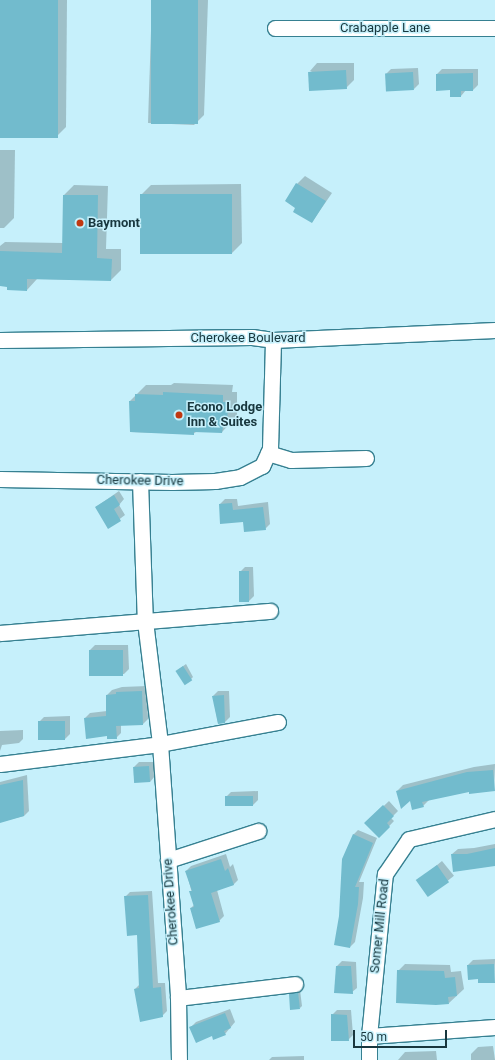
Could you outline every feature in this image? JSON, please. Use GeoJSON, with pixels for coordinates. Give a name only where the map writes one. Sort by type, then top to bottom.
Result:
{"type":"FeatureCollection","features":[{"type":"Feature","properties":{"kind":"street","name":"Crabapple Lane"},"geometry":{"type":"LineString","coordinates":[[275,28],[495,28]]}},
{"type":"Feature","properties":{"kind":"street","name":"Cherokee Boulevard"},"geometry":{"type":"LineString","coordinates":[[0,340],[252,337],[273,340],[495,330]]}},
{"type":"Feature","properties":{"kind":"street"},"geometry":{"type":"LineString","coordinates":[[273,340],[268,453],[291,460],[366,458]]}},
{"type":"Feature","properties":{"kind":"street","name":"Cherokee Drive"},"geometry":{"type":"LineString","coordinates":[[0,479],[215,481],[240,477],[262,466],[268,453]]}},
{"type":"Feature","properties":{"kind":"street","name":"Cherokee Drive"},"geometry":{"type":"LineString","coordinates":[[140,481],[145,621],[160,744],[178,998],[179,1060]]}},
{"type":"Feature","properties":{"kind":"street"},"geometry":{"type":"LineString","coordinates":[[0,633],[270,611]]}},
{"type":"Feature","properties":{"kind":"street"},"geometry":{"type":"LineString","coordinates":[[0,764],[160,744],[278,722]]}},
{"type":"Feature","properties":{"kind":"street","name":"Somer Mill Road"},"geometry":{"type":"LineString","coordinates":[[369,1060],[369,1036],[385,874],[410,839],[495,819]]}},
{"type":"Feature","properties":{"kind":"street"},"geometry":{"type":"LineString","coordinates":[[168,860],[258,831]]}},
{"type":"Feature","properties":{"kind":"street"},"geometry":{"type":"LineString","coordinates":[[178,998],[295,984]]}},
{"type":"Feature","properties":{"kind":"street"},"geometry":{"type":"LineString","coordinates":[[369,1036],[495,1028]]}},
{"type":"Feature","properties":{"kind":"building"},"geometry":{"type":"Polygon","coordinates":[[[0,0],[58,0],[58,138],[0,138],[0,0]]]}},
{"type":"Feature","properties":{"kind":"building"},"geometry":{"type":"Polygon","coordinates":[[[151,0],[198,0],[198,124],[151,124],[151,0]]]}},
{"type":"Feature","properties":{"kind":"building"},"geometry":{"type":"Polygon","coordinates":[[[346,70],[347,89],[309,91],[308,72],[346,70]]]}},
{"type":"Feature","properties":{"kind":"building"},"geometry":{"type":"Polygon","coordinates":[[[413,72],[414,90],[386,91],[385,73],[413,72]]]}},
{"type":"Feature","properties":{"kind":"building"},"geometry":{"type":"Polygon","coordinates":[[[473,73],[473,91],[461,91],[461,97],[450,97],[450,90],[436,91],[436,74],[473,73]]]}},
{"type":"Feature","properties":{"kind":"building"},"geometry":{"type":"Polygon","coordinates":[[[296,183],[326,201],[312,223],[293,212],[295,208],[285,201],[296,183]]]}},
{"type":"Feature","properties":{"kind":"building"},"geometry":{"type":"Polygon","coordinates":[[[140,194],[232,194],[232,254],[140,254],[140,194]]]}},
{"type":"Feature","properties":{"kind":"building","name":"Baymont"},"geometry":{"type":"Polygon","coordinates":[[[63,195],[98,195],[97,258],[112,259],[111,281],[27,279],[27,291],[7,290],[7,287],[0,286],[0,251],[62,253],[63,195]]]}},
{"type":"Feature","properties":{"kind":"building","name":"Econo Lodge Inn & Suites"},"geometry":{"type":"Polygon","coordinates":[[[163,392],[223,395],[223,402],[228,402],[227,427],[223,427],[222,433],[194,432],[194,435],[130,432],[129,401],[135,401],[135,394],[163,395],[163,392]]]}},
{"type":"Feature","properties":{"kind":"building"},"geometry":{"type":"Polygon","coordinates":[[[114,495],[120,505],[114,509],[121,521],[108,529],[95,507],[114,495]]]}},
{"type":"Feature","properties":{"kind":"building"},"geometry":{"type":"Polygon","coordinates":[[[232,503],[233,510],[263,507],[266,530],[244,532],[243,522],[220,524],[219,504],[232,503]]]}},
{"type":"Feature","properties":{"kind":"building"},"geometry":{"type":"Polygon","coordinates":[[[239,571],[249,571],[249,602],[239,602],[239,571]]]}},
{"type":"Feature","properties":{"kind":"building"},"geometry":{"type":"Polygon","coordinates":[[[89,650],[123,650],[123,676],[89,676],[89,650]]]}},
{"type":"Feature","properties":{"kind":"building"},"geometry":{"type":"Polygon","coordinates":[[[183,666],[192,680],[185,685],[175,671],[183,666]]]}},
{"type":"Feature","properties":{"kind":"building"},"geometry":{"type":"Polygon","coordinates":[[[142,691],[143,725],[116,726],[117,739],[107,739],[107,736],[86,739],[84,718],[106,716],[106,695],[116,694],[116,692],[142,691]]]}},
{"type":"Feature","properties":{"kind":"building"},"geometry":{"type":"Polygon","coordinates":[[[224,695],[225,723],[218,724],[212,696],[224,695]]]}},
{"type":"Feature","properties":{"kind":"building"},"geometry":{"type":"Polygon","coordinates":[[[38,721],[65,721],[65,740],[38,740],[38,721]]]}},
{"type":"Feature","properties":{"kind":"building"},"geometry":{"type":"Polygon","coordinates":[[[149,766],[150,782],[134,783],[133,767],[149,766]]]}},
{"type":"Feature","properties":{"kind":"building"},"geometry":{"type":"Polygon","coordinates":[[[493,770],[495,791],[469,794],[469,792],[422,802],[424,807],[412,810],[410,801],[401,809],[396,791],[467,772],[493,770]]]}},
{"type":"Feature","properties":{"kind":"building"},"geometry":{"type":"Polygon","coordinates":[[[23,780],[24,816],[0,823],[0,785],[23,780]]]}},
{"type":"Feature","properties":{"kind":"building"},"geometry":{"type":"Polygon","coordinates":[[[225,796],[253,796],[253,806],[225,806],[225,796]]]}},
{"type":"Feature","properties":{"kind":"building"},"geometry":{"type":"Polygon","coordinates":[[[383,805],[394,816],[387,823],[390,827],[379,838],[364,823],[383,805]]]}},
{"type":"Feature","properties":{"kind":"building"},"geometry":{"type":"Polygon","coordinates":[[[353,834],[373,843],[355,887],[359,887],[358,904],[350,948],[334,945],[339,916],[342,859],[353,834]]]}},
{"type":"Feature","properties":{"kind":"building"},"geometry":{"type":"Polygon","coordinates":[[[495,848],[495,866],[453,872],[451,854],[467,854],[495,848]]]}},
{"type":"Feature","properties":{"kind":"building"},"geometry":{"type":"Polygon","coordinates":[[[221,859],[225,871],[228,868],[234,885],[211,893],[220,922],[196,929],[190,908],[194,907],[189,891],[192,891],[185,871],[221,859]]]}},
{"type":"Feature","properties":{"kind":"building"},"geometry":{"type":"Polygon","coordinates":[[[437,865],[449,882],[428,897],[416,880],[437,865]]]}},
{"type":"Feature","properties":{"kind":"building"},"geometry":{"type":"Polygon","coordinates":[[[148,895],[153,988],[161,987],[163,1017],[140,1022],[134,989],[139,988],[137,935],[127,936],[124,896],[148,895]]]}},
{"type":"Feature","properties":{"kind":"building"},"geometry":{"type":"Polygon","coordinates":[[[494,964],[495,983],[478,983],[478,979],[468,980],[467,965],[494,964]]]}},
{"type":"Feature","properties":{"kind":"building"},"geometry":{"type":"Polygon","coordinates":[[[336,966],[351,966],[353,994],[334,993],[336,966]]]}},
{"type":"Feature","properties":{"kind":"building"},"geometry":{"type":"Polygon","coordinates":[[[397,970],[444,971],[445,978],[455,977],[457,996],[448,997],[449,1004],[436,1005],[396,1003],[397,970]]]}},
{"type":"Feature","properties":{"kind":"building"},"geometry":{"type":"Polygon","coordinates":[[[298,992],[300,1009],[290,1010],[289,994],[298,992]]]}},
{"type":"Feature","properties":{"kind":"building"},"geometry":{"type":"Polygon","coordinates":[[[225,1013],[231,1028],[224,1031],[226,1035],[213,1040],[212,1036],[196,1043],[189,1027],[225,1013]]]}},
{"type":"Feature","properties":{"kind":"building"},"geometry":{"type":"Polygon","coordinates":[[[331,1014],[347,1015],[349,1041],[331,1041],[331,1014]]]}},
{"type":"Feature","properties":{"kind":"place","name":"Baymont"},"geometry":{"type":"Point","coordinates":[80,223]}},
{"type":"Feature","properties":{"kind":"place","name":"Econo Lodge Inn & Suites"},"geometry":{"type":"Point","coordinates":[179,415]}}]}
